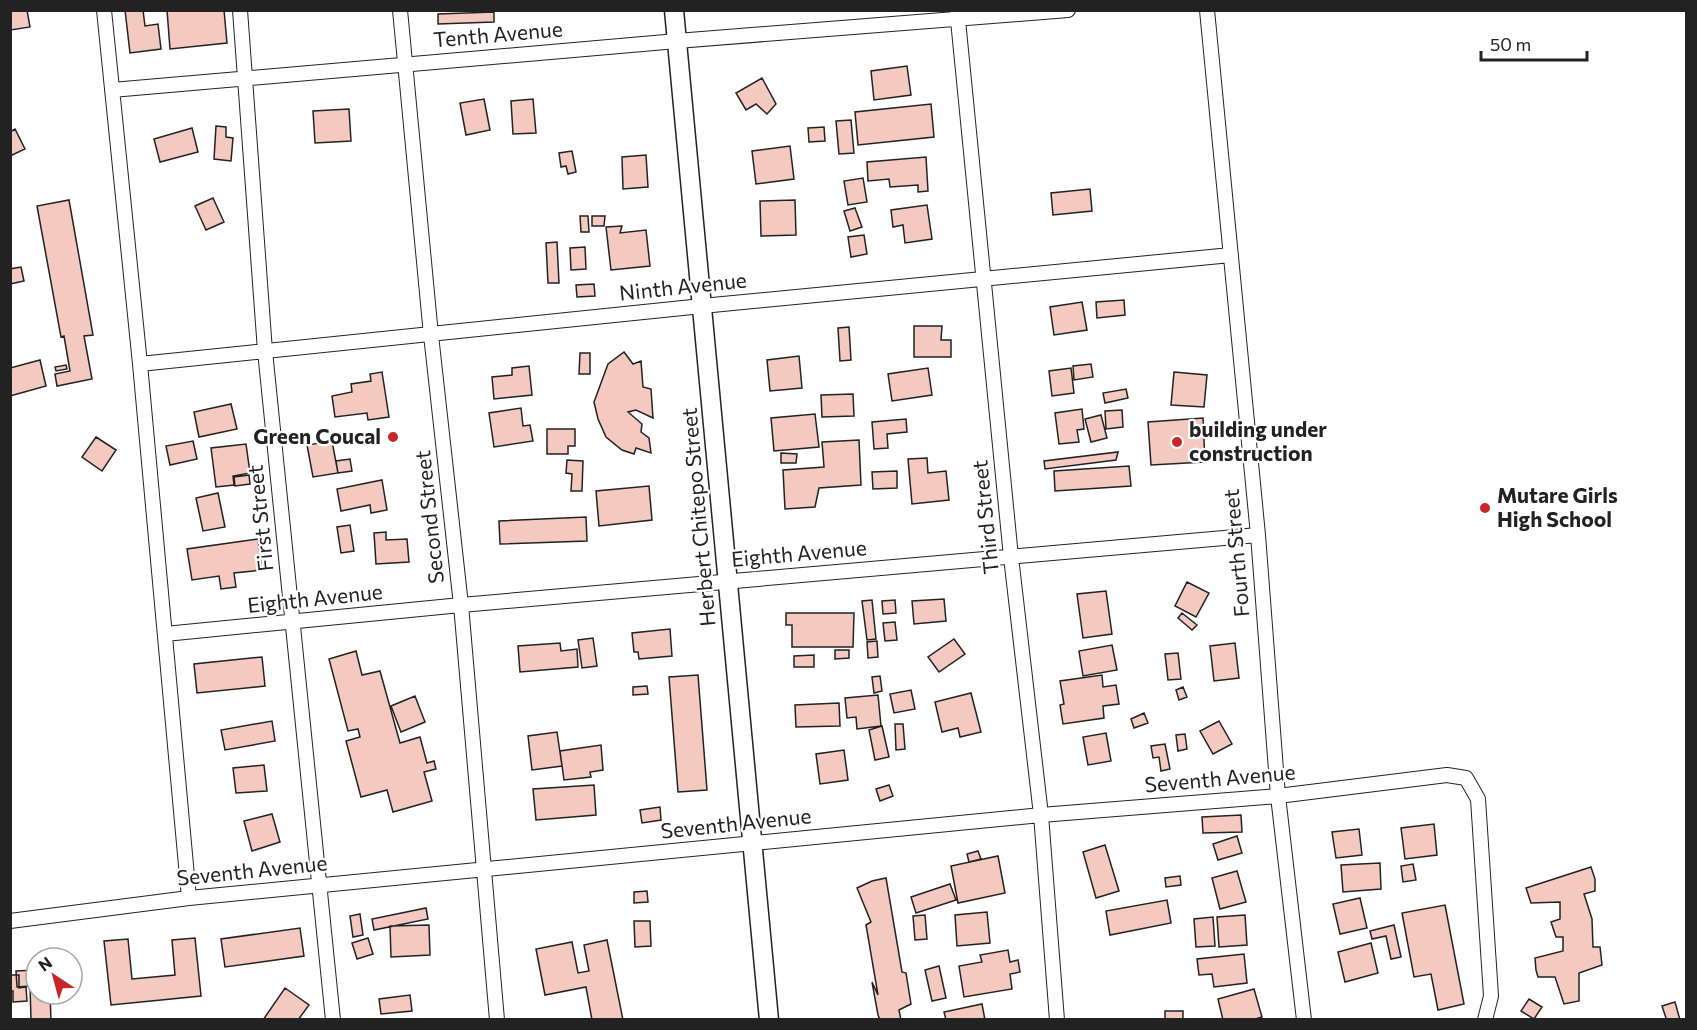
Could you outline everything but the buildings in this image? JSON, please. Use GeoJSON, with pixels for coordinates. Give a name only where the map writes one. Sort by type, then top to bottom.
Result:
{"type":"FeatureCollection","features":[{"type":"Feature","properties":{"kind":"main road","name":"Herbert Chitepo Street"},"geometry":{"type":"LineString","coordinates":[[674,10],[769,1020]]}},
{"type":"Feature","properties":{"kind":"street"},"geometry":{"type":"LineString","coordinates":[[104,10],[140,364],[189,898]]}},
{"type":"Feature","properties":{"kind":"street","name":"First Street"},"geometry":{"type":"LineString","coordinates":[[240,10],[265,351],[333,1020]]}},
{"type":"Feature","properties":{"kind":"street","name":"Second Street"},"geometry":{"type":"LineString","coordinates":[[400,10],[431,335],[461,605],[497,1020]]}},
{"type":"Feature","properties":{"kind":"street","name":"Tenth Avenue"},"geometry":{"type":"LineString","coordinates":[[112,90],[958,15],[1068,10]]}},
{"type":"Feature","properties":{"kind":"street","name":"Fourth Street"},"geometry":{"type":"LineString","coordinates":[[1207,10],[1258,535],[1278,796],[1304,1020]]}},
{"type":"Feature","properties":{"kind":"street","name":"Third Street"},"geometry":{"type":"LineString","coordinates":[[958,15],[1011,557],[1041,816],[1057,1020]]}},
{"type":"Feature","properties":{"kind":"street","name":"Ninth Avenue"},"geometry":{"type":"LineString","coordinates":[[140,364],[702,306],[1231,255]]}},
{"type":"Feature","properties":{"kind":"street","name":"Eighth Avenue"},"geometry":{"type":"LineString","coordinates":[[165,634],[461,605],[1258,535]]}},
{"type":"Feature","properties":{"kind":"street","name":"Seventh Avenue"},"geometry":{"type":"LineString","coordinates":[[10,921],[189,898],[752,843],[1278,796],[1447,775],[1466,778],[1478,799],[1491,996],[1485,1020]]}},
{"type":"Feature","properties":{"kind":"place","name":"Green Coucal"},"geometry":{"type":"Point","coordinates":[393,437]}},
{"type":"Feature","properties":{"kind":"place","name":"building under construction"},"geometry":{"type":"Point","coordinates":[1177,442]}},
{"type":"Feature","properties":{"kind":"place","name":"Mutare Girls High School"},"geometry":{"type":"Point","coordinates":[1485,508]}}]}
